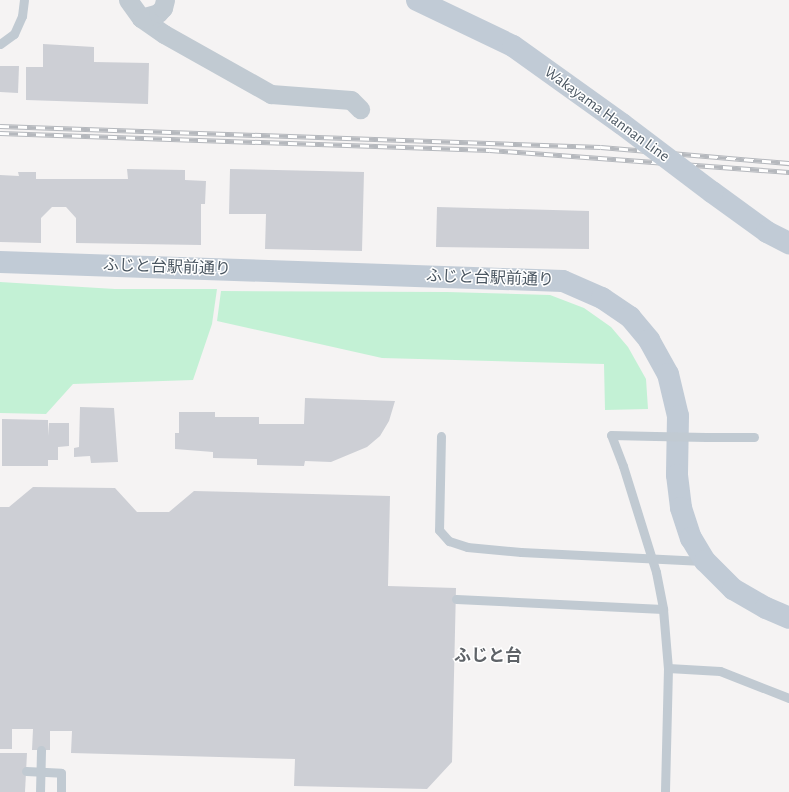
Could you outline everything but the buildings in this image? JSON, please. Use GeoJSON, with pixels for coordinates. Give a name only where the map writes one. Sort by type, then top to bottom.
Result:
{"type":"FeatureCollection","features":[{"type":"Feature","properties":{"kind":"street"},"geometry":{"type":"LineString","coordinates":[[128,0],[141,18],[195,53],[271,94],[351,100],[360,110]]}},
{"type":"Feature","properties":{"kind":"street"},"geometry":{"type":"LineString","coordinates":[[141,18],[158,13],[163,8],[165,0]]}},
{"type":"Feature","properties":{"kind":"street","name":"Wakayama Hannan Line"},"geometry":{"type":"LineString","coordinates":[[417,0],[513,46],[622,124],[766,232],[789,243]]}},
{"type":"Feature","properties":{"kind":"street","name":"ふじと台駅前通り"},"geometry":{"type":"LineString","coordinates":[[0,262],[563,281],[602,298],[630,317],[649,340],[668,374],[678,416],[677,475],[681,508],[691,538],[705,561],[733,589],[766,608],[789,618]]}},
{"type":"Feature","properties":{"kind":"lane"},"geometry":{"type":"LineString","coordinates":[[0,34],[2,44],[14,34],[22,16],[24,0]]}},
{"type":"Feature","properties":{"kind":"lane"},"geometry":{"type":"LineString","coordinates":[[665,792],[668,668],[663,609],[656,572],[623,466],[611,435],[754,437]]}},
{"type":"Feature","properties":{"kind":"lane"},"geometry":{"type":"LineString","coordinates":[[441,436],[439,530],[448,541],[467,547],[521,552],[705,561]]}},
{"type":"Feature","properties":{"kind":"lane"},"geometry":{"type":"LineString","coordinates":[[456,599],[663,609]]}},
{"type":"Feature","properties":{"kind":"lane"},"geometry":{"type":"LineString","coordinates":[[668,668],[720,672],[789,698]]}},
{"type":"Feature","properties":{"kind":"lane"},"geometry":{"type":"LineString","coordinates":[[40,792],[41,750]]}},
{"type":"Feature","properties":{"kind":"lane"},"geometry":{"type":"LineString","coordinates":[[26,771],[61,773],[61,792]]}},
{"type":"Feature","properties":{"kind":"green space"},"geometry":{"type":"Polygon","coordinates":[[[0,282],[115,289],[217,289],[212,324],[193,380],[73,384],[46,414],[0,413],[0,282]]]}},
{"type":"Feature","properties":{"kind":"green space"},"geometry":{"type":"Polygon","coordinates":[[[221,291],[447,292],[550,295],[584,308],[611,327],[628,347],[646,379],[648,409],[605,410],[604,364],[382,358],[217,321],[221,291]]]}},
{"type":"Feature","properties":{"kind":"railway"},"geometry":{"type":"LineString","coordinates":[[0,126],[601,147],[789,163]]}},
{"type":"Feature","properties":{"kind":"railway"},"geometry":{"type":"LineString","coordinates":[[0,133],[490,150],[789,172]]}},
{"type":"Feature","properties":{"kind":"district","name":"ふじと台"},"geometry":{"type":"Point","coordinates":[488,656]}}]}
